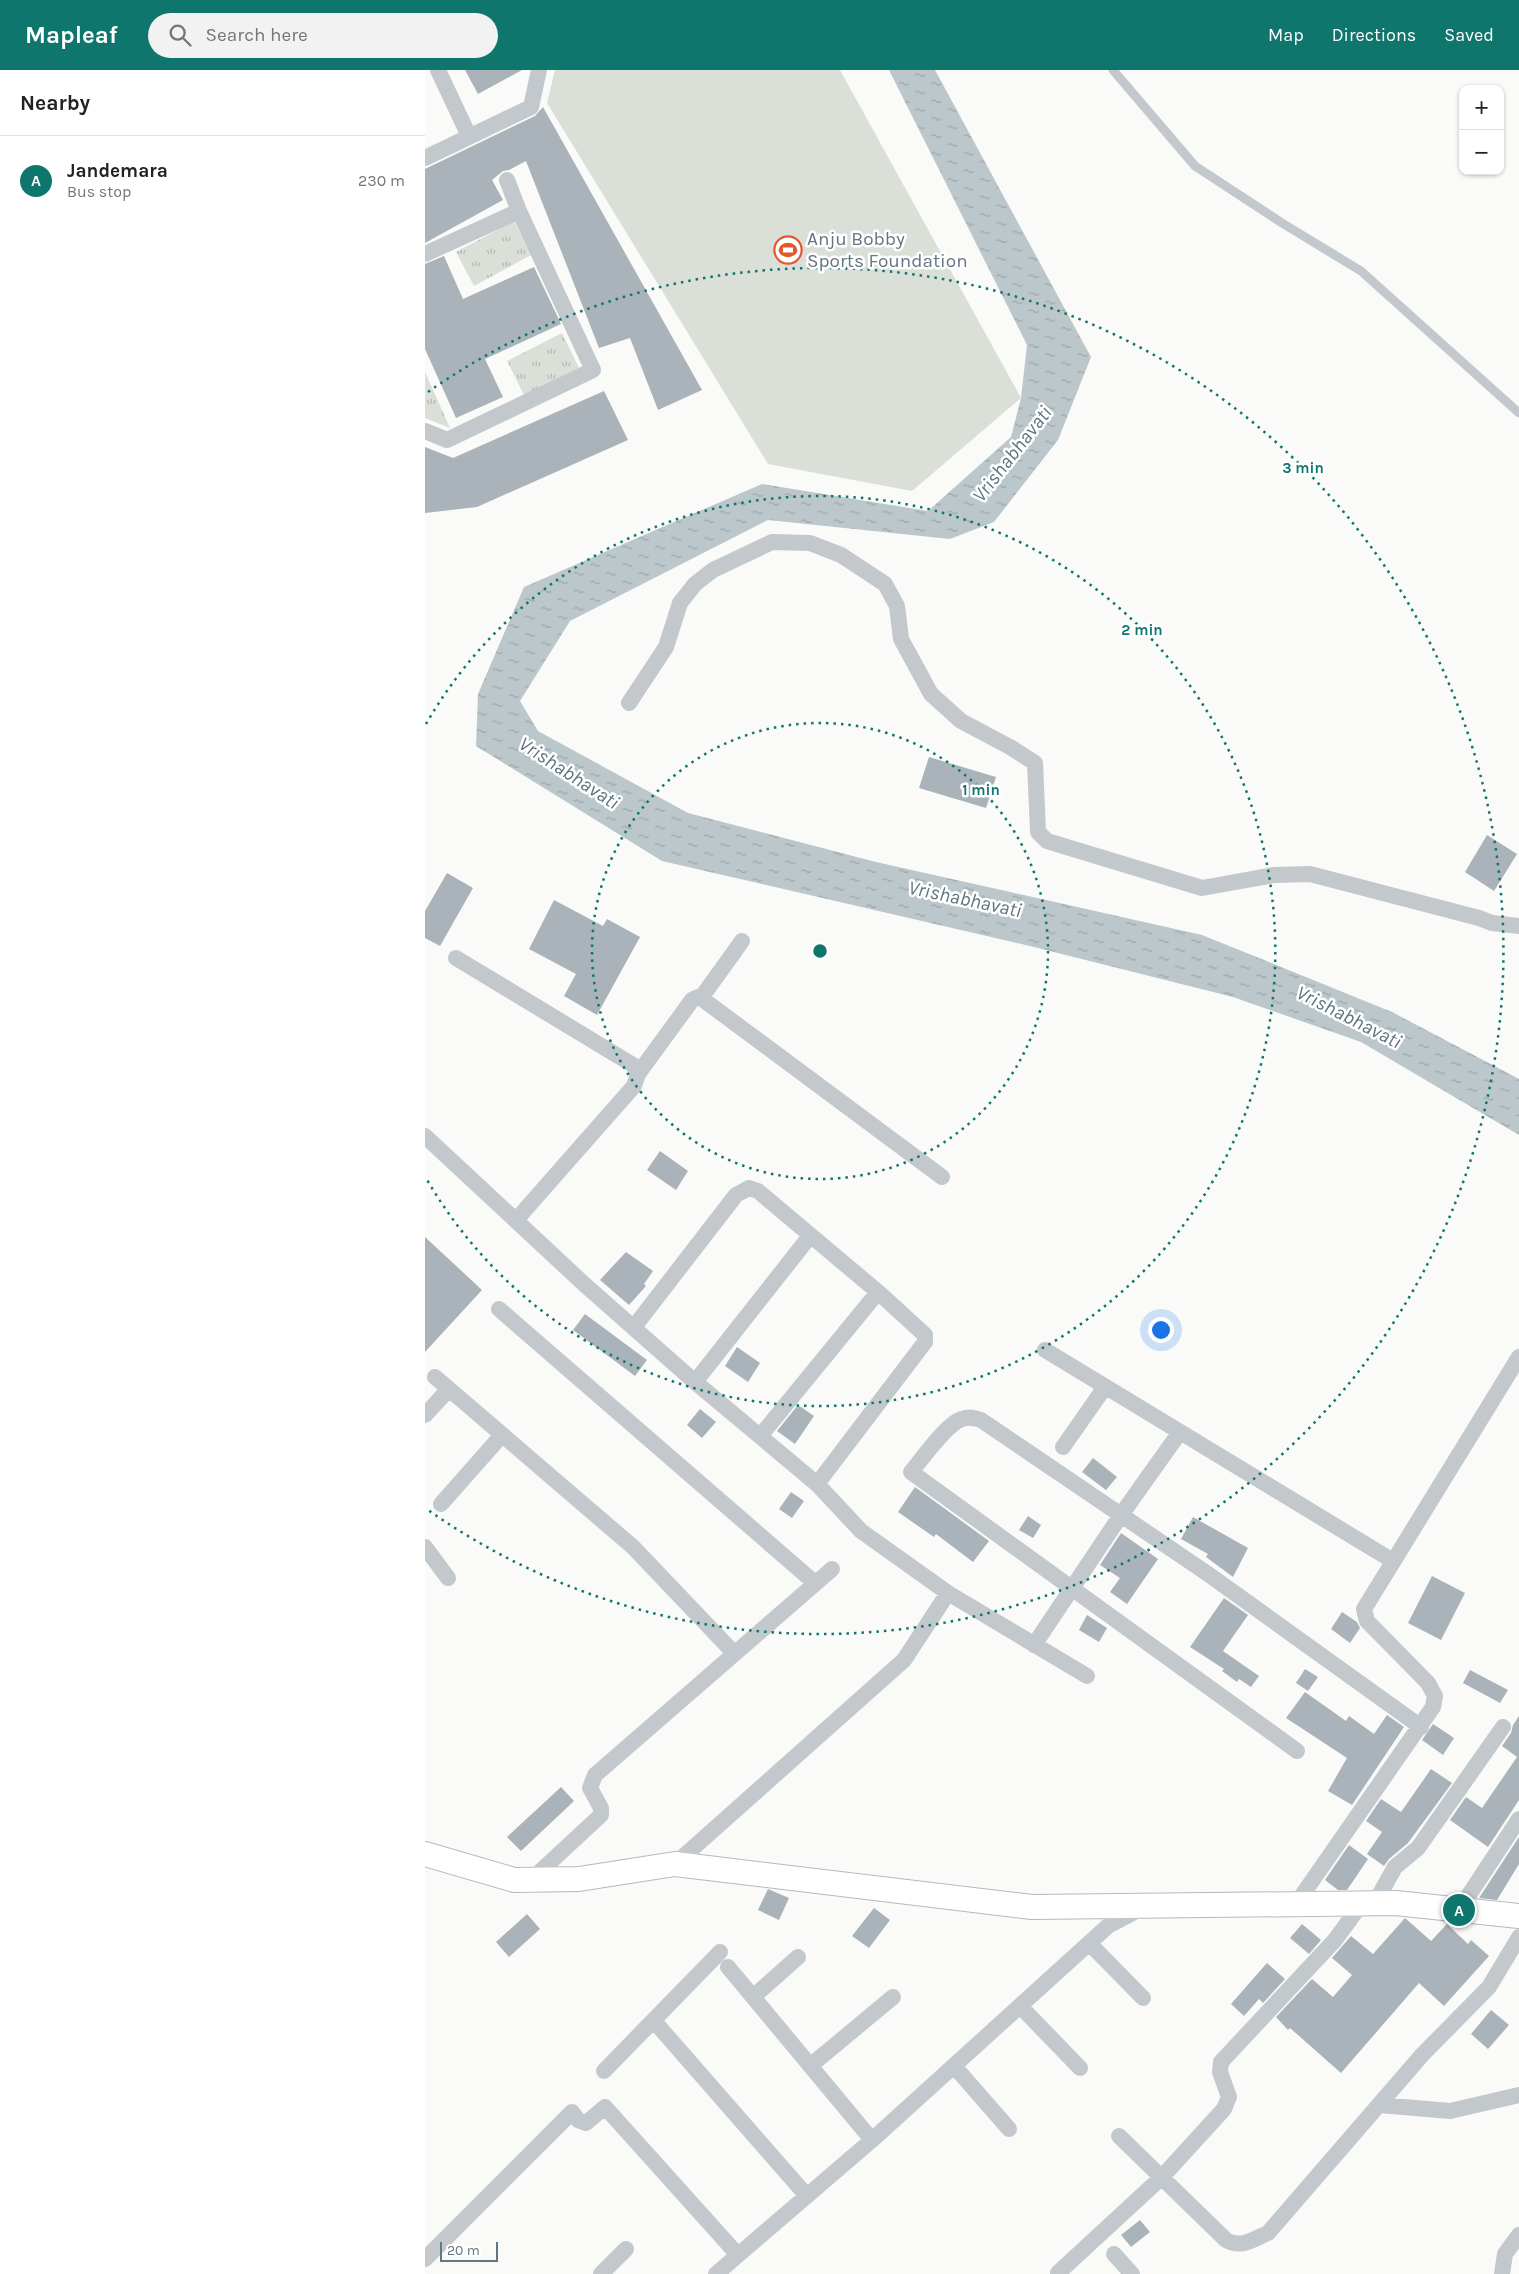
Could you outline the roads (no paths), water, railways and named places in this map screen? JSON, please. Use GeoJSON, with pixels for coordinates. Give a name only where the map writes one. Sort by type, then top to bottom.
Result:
{"type":"FeatureCollection","features":[{"type":"Feature","properties":{"kind":"street"},"geometry":{"type":"LineString","coordinates":[[438,70],[469,136]]}},
{"type":"Feature","properties":{"kind":"street"},"geometry":{"type":"LineString","coordinates":[[425,158],[531,107],[539,70]]}},
{"type":"Feature","properties":{"kind":"street"},"geometry":{"type":"LineString","coordinates":[[425,431],[447,440],[593,370],[519,211],[507,180]]}},
{"type":"Feature","properties":{"kind":"street"},"geometry":{"type":"LineString","coordinates":[[425,254],[519,211]]}},
{"type":"Feature","properties":{"kind":"street"},"geometry":{"type":"LineString","coordinates":[[629,702],[667,647],[680,603],[695,584],[713,570],[772,542],[810,543],[841,555],[885,584],[897,606],[901,640],[931,694],[961,721],[1010,747],[1035,763],[1039,832],[1047,841],[1202,888],[1274,875],[1310,874],[1479,918],[1492,924],[1519,926]]}},
{"type":"Feature","properties":{"kind":"street"},"geometry":{"type":"LineString","coordinates":[[701,998],[742,941]]}},
{"type":"Feature","properties":{"kind":"street"},"geometry":{"type":"LineString","coordinates":[[456,958],[633,1065],[638,1074]]}},
{"type":"Feature","properties":{"kind":"street"},"geometry":{"type":"LineString","coordinates":[[515,1220],[634,1086],[638,1074],[692,1000],[698,997],[942,1176]]}},
{"type":"Feature","properties":{"kind":"street"},"geometry":{"type":"LineString","coordinates":[[425,1136],[584,1284],[695,1382],[761,1435],[817,1484],[861,1531],[948,1593],[1087,1676]]}},
{"type":"Feature","properties":{"kind":"street"},"geometry":{"type":"LineString","coordinates":[[634,1327],[741,1191],[749,1188],[758,1191],[878,1292],[925,1335],[925,1342],[817,1484]]}},
{"type":"Feature","properties":{"kind":"street"},"geometry":{"type":"LineString","coordinates":[[695,1382],[810,1236]]}},
{"type":"Feature","properties":{"kind":"street"},"geometry":{"type":"LineString","coordinates":[[761,1435],[878,1292]]}},
{"type":"Feature","properties":{"kind":"street"},"geometry":{"type":"LineString","coordinates":[[499,1309],[815,1583]]}},
{"type":"Feature","properties":{"kind":"street"},"geometry":{"type":"LineString","coordinates":[[1045,1350],[1393,1561]]}},
{"type":"Feature","properties":{"kind":"street"},"geometry":{"type":"LineString","coordinates":[[1296,1904],[1430,1713],[1435,1700],[1428,1683],[1367,1621],[1364,1609],[1519,1357]]}},
{"type":"Feature","properties":{"kind":"street"},"geometry":{"type":"LineString","coordinates":[[435,1377],[633,1547],[734,1653]]}},
{"type":"Feature","properties":{"kind":"street"},"geometry":{"type":"LineString","coordinates":[[1063,1447],[1105,1387]]}},
{"type":"Feature","properties":{"kind":"street"},"geometry":{"type":"LineString","coordinates":[[425,1415],[449,1389]]}},
{"type":"Feature","properties":{"kind":"street"},"geometry":{"type":"LineString","coordinates":[[1297,1751],[911,1472],[951,1426],[961,1419],[972,1417],[981,1420],[1208,1574],[1421,1727]]}},
{"type":"Feature","properties":{"kind":"street"},"geometry":{"type":"LineString","coordinates":[[1034,1645],[1121,1515],[1180,1432]]}},
{"type":"Feature","properties":{"kind":"street"},"geometry":{"type":"LineString","coordinates":[[441,1504],[502,1435]]}},
{"type":"Feature","properties":{"kind":"street"},"geometry":{"type":"LineString","coordinates":[[425,1548],[448,1578]]}},
{"type":"Feature","properties":{"kind":"street"},"geometry":{"type":"LineString","coordinates":[[531,1880],[601,1815],[601,1808],[590,1788],[595,1775],[832,1569]]}},
{"type":"Feature","properties":{"kind":"street"},"geometry":{"type":"LineString","coordinates":[[675,1864],[904,1660],[948,1593]]}},
{"type":"Feature","properties":{"kind":"street"},"geometry":{"type":"LineString","coordinates":[[1058,2273],[1162,2177],[1228,2103],[1228,2090],[1220,2072],[1221,2062],[1339,1936],[1368,1903],[1395,1867],[1419,1848],[1503,1727]]}},
{"type":"Feature","properties":{"kind":"street"},"geometry":{"type":"LineString","coordinates":[[1459,1910],[1519,1819]]}},
{"type":"Feature","properties":{"kind":"street"},"geometry":{"type":"LineString","coordinates":[[425,1854],[514,1880],[579,1879],[675,1864],[1032,1907],[1368,1903],[1519,1916]]}},
{"type":"Feature","properties":{"kind":"street"},"geometry":{"type":"LineString","coordinates":[[716,2274],[872,2140],[1108,1926],[1145,1906]]}},
{"type":"Feature","properties":{"kind":"street"},"geometry":{"type":"LineString","coordinates":[[1119,2136],[1226,2240],[1237,2245],[1243,2244],[1273,2229],[1422,2055],[1489,1987],[1519,1937]]}},
{"type":"Feature","properties":{"kind":"street"},"geometry":{"type":"LineString","coordinates":[[1089,1943],[1143,1998]]}},
{"type":"Feature","properties":{"kind":"street"},"geometry":{"type":"LineString","coordinates":[[604,2071],[720,1952]]}},
{"type":"Feature","properties":{"kind":"street"},"geometry":{"type":"LineString","coordinates":[[753,1997],[798,1958]]}},
{"type":"Feature","properties":{"kind":"street"},"geometry":{"type":"LineString","coordinates":[[728,1967],[872,2140]]}},
{"type":"Feature","properties":{"kind":"street"},"geometry":{"type":"LineString","coordinates":[[810,2066],[893,1997]]}},
{"type":"Feature","properties":{"kind":"street"},"geometry":{"type":"LineString","coordinates":[[1020,2006],[1080,2068]]}},
{"type":"Feature","properties":{"kind":"street"},"geometry":{"type":"LineString","coordinates":[[654,2021],[807,2196]]}},
{"type":"Feature","properties":{"kind":"street"},"geometry":{"type":"LineString","coordinates":[[953,2066],[1009,2129]]}},
{"type":"Feature","properties":{"kind":"street"},"geometry":{"type":"LineString","coordinates":[[1380,2105],[1450,2111],[1519,2095]]}},
{"type":"Feature","properties":{"kind":"street"},"geometry":{"type":"LineString","coordinates":[[425,2259],[572,2112],[578,2120],[586,2123],[605,2107],[738,2254]]}},
{"type":"Feature","properties":{"kind":"street"},"geometry":{"type":"LineString","coordinates":[[1502,2274],[1505,2254],[1519,2234]]}},
{"type":"Feature","properties":{"kind":"street"},"geometry":{"type":"LineString","coordinates":[[601,2274],[626,2248]]}},
{"type":"Feature","properties":{"kind":"street"},"geometry":{"type":"LineString","coordinates":[[1114,2254],[1132,2274]]}},
{"type":"Feature","properties":{"kind":"lane"},"geometry":{"type":"LineString","coordinates":[[1113,70],[1195,166],[1282,223],[1361,271],[1519,413]]}},
{"type":"Feature","properties":{"kind":"water","name":"Vrishabhavati"},"geometry":{"type":"Polygon","coordinates":[[[889,70],[935,70],[1091,357],[1058,440],[994,522],[950,539],[768,520],[570,621],[520,701],[538,731],[688,813],[876,862],[1202,935],[1392,1012],[1519,1079],[1519,1135],[1361,1042],[1233,997],[1026,945],[662,861],[476,746],[478,694],[524,587],[762,484],[928,511],[1011,437],[1021,398],[1027,345],[889,70]]]}},
{"type":"Feature","properties":{"kind":"place","name":"Anju Bobby Sports Foundation"},"geometry":{"type":"Point","coordinates":[788,250]}},
{"type":"Feature","properties":{"kind":"place","name":"Jandemara"},"geometry":{"type":"Point","coordinates":[1459,1910]}}]}
